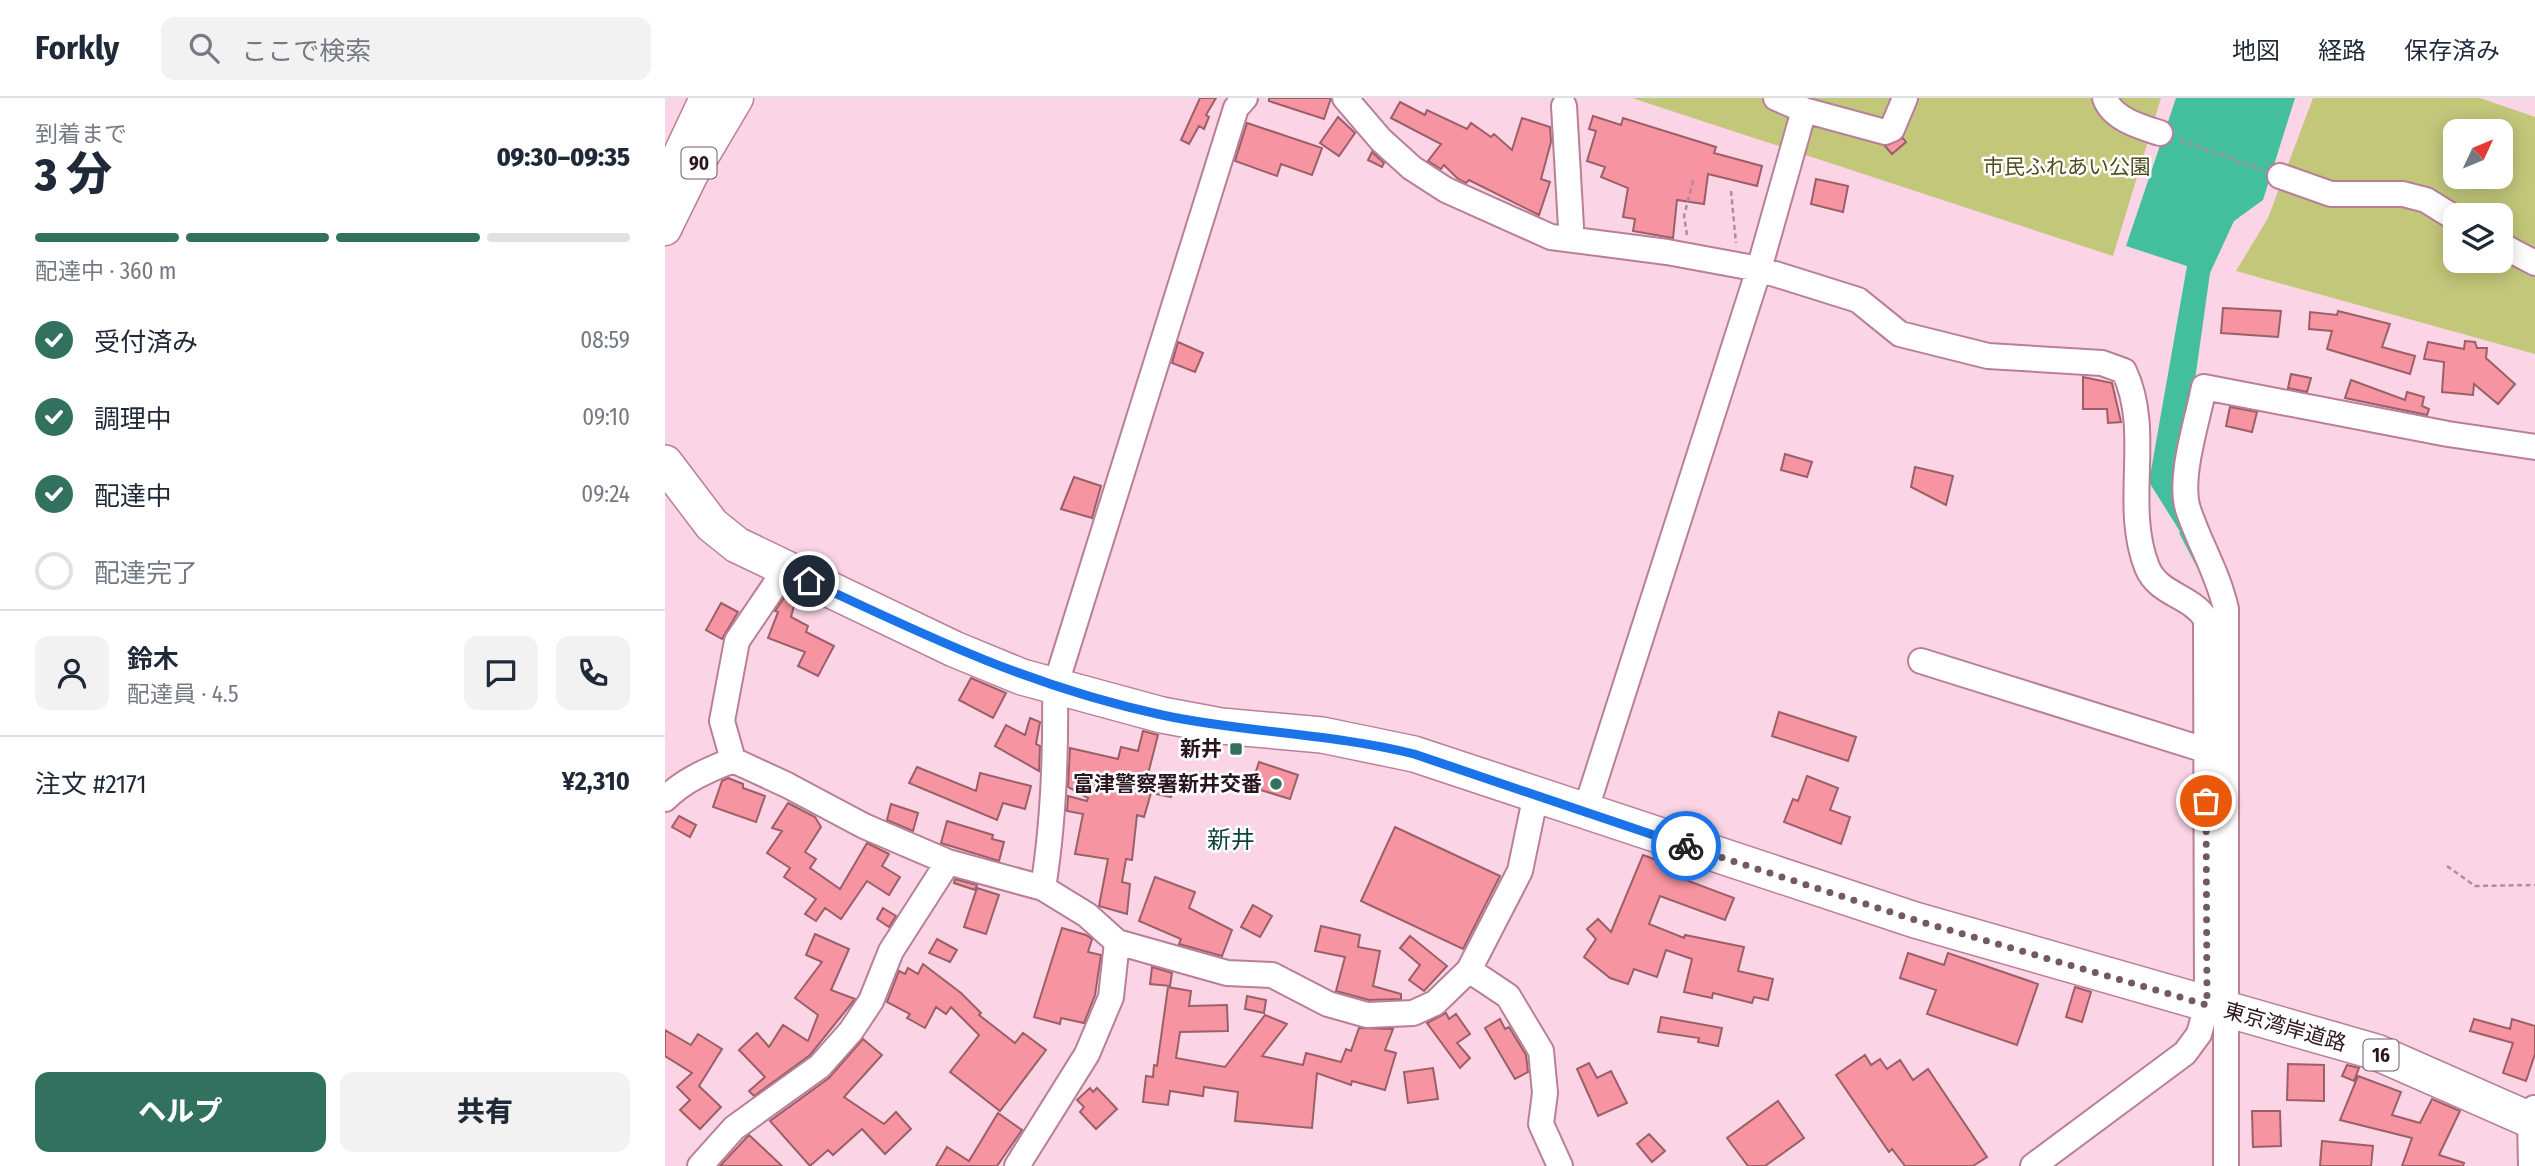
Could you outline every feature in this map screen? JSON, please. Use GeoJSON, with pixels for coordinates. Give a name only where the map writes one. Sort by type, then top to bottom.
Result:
{"type":"FeatureCollection","features":[{"type":"Feature","properties":{"kind":"highway","name":"東京湾岸道路"},"geometry":{"type":"LineString","coordinates":[[665,463],[712,525],[737,545],[954,649],[1055,687],[1162,715],[1221,726],[1369,743],[1536,794],[1915,920],[2376,1052],[2533,1115]]}},
{"type":"Feature","properties":{"kind":"main road","name":"90"},"geometry":{"type":"LineString","coordinates":[[665,184],[706,98]]}},
{"type":"Feature","properties":{"kind":"main road","name":"90"},"geometry":{"type":"LineString","coordinates":[[665,229],[692,174],[737,98]]}},
{"type":"Feature","properties":{"kind":"street"},"geometry":{"type":"LineString","coordinates":[[1043,888],[1051,840],[1056,761],[1055,687],[1236,108],[1245,98]]}},
{"type":"Feature","properties":{"kind":"street"},"geometry":{"type":"LineString","coordinates":[[1345,98],[1381,140],[1412,169],[1446,190],[1551,237],[1692,256],[1747,267],[1858,300],[1900,334],[1988,356],[2102,363],[2124,370],[2134,390],[2138,470],[2135,514],[2146,566],[2161,588],[2200,610],[2206,619],[2205,750],[2226,1166]]}},
{"type":"Feature","properties":{"kind":"street"},"geometry":{"type":"LineString","coordinates":[[1776,98],[1804,110],[1885,132],[1892,129],[1905,98]]}},
{"type":"Feature","properties":{"kind":"street"},"geometry":{"type":"LineString","coordinates":[[2105,98],[2108,106],[2132,124],[2160,133]]}},
{"type":"Feature","properties":{"kind":"street"},"geometry":{"type":"LineString","coordinates":[[1564,106],[1571,227],[1567,239]]}},
{"type":"Feature","properties":{"kind":"street"},"geometry":{"type":"LineString","coordinates":[[1585,811],[1747,267],[1804,110]]}},
{"type":"Feature","properties":{"kind":"street"},"geometry":{"type":"LineString","coordinates":[[2280,176],[2331,194],[2403,194],[2426,200],[2443,211]]}},
{"type":"Feature","properties":{"kind":"street"},"geometry":{"type":"LineString","coordinates":[[2513,251],[2535,263]]}},
{"type":"Feature","properties":{"kind":"street"},"geometry":{"type":"LineString","coordinates":[[2033,1166],[2185,1053],[2216,1007],[2226,609],[2220,581],[2187,506],[2187,469],[2204,387],[2448,434],[2535,447]]}},
{"type":"Feature","properties":{"kind":"street"},"geometry":{"type":"LineString","coordinates":[[785,570],[737,640],[722,721],[733,760],[864,826],[948,862],[1043,888],[1087,915],[1117,942],[1227,973],[1272,975],[1328,1004],[1367,1015],[1413,1013],[1435,1003],[1469,970],[1520,871],[1536,794]]}},
{"type":"Feature","properties":{"kind":"street"},"geometry":{"type":"LineString","coordinates":[[1921,661],[2205,750]]}},
{"type":"Feature","properties":{"kind":"street"},"geometry":{"type":"LineString","coordinates":[[665,799],[675,789],[706,771],[733,760]]}},
{"type":"Feature","properties":{"kind":"street"},"geometry":{"type":"LineString","coordinates":[[700,1166],[734,1128],[820,1066],[851,1031],[871,1001],[891,951],[948,862]]}},
{"type":"Feature","properties":{"kind":"street"},"geometry":{"type":"LineString","coordinates":[[1017,1166],[1087,1054],[1111,997],[1117,942]]}},
{"type":"Feature","properties":{"kind":"street"},"geometry":{"type":"LineString","coordinates":[[1469,970],[1508,996],[1541,1051],[1545,1093],[1541,1124],[1554,1164]]}},
{"type":"Feature","properties":{"kind":"street"},"geometry":{"type":"LineString","coordinates":[[2531,1166],[2533,1115]]}},
{"type":"Feature","properties":{"kind":"path"},"geometry":{"type":"LineString","coordinates":[[2160,133],[2280,176]]}},
{"type":"Feature","properties":{"kind":"path"},"geometry":{"type":"LineString","coordinates":[[1692,256],[1684,216],[1694,177]]}},
{"type":"Feature","properties":{"kind":"path"},"geometry":{"type":"LineString","coordinates":[[1731,191],[1747,267]]}},
{"type":"Feature","properties":{"kind":"path"},"geometry":{"type":"LineString","coordinates":[[2447,866],[2475,886],[2535,885]]}},
{"type":"Feature","properties":{"kind":"green space","name":"市民ふれあい公園"},"geometry":{"type":"Polygon","coordinates":[[[1632,98],[2161,98],[2113,256],[1632,98]]]}},
{"type":"Feature","properties":{"kind":"green space"},"geometry":{"type":"Polygon","coordinates":[[[2313,98],[2480,98],[2535,117],[2535,354],[2236,271],[2268,218],[2313,98]]]}},
{"type":"Feature","properties":{"kind":"shaded area"},"geometry":{"type":"Polygon","coordinates":[[[2176,98],[2295,98],[2263,200],[2234,221],[2210,273],[2193,394],[2184,538],[2149,482],[2187,266],[2126,246],[2176,98]]]}},
{"type":"Feature","properties":{"kind":"building"},"geometry":{"type":"Polygon","coordinates":[[[1200,98],[1216,98],[1206,115],[1209,117],[1204,129],[1199,126],[1189,144],[1181,140],[1200,98]]]}},
{"type":"Feature","properties":{"kind":"building"},"geometry":{"type":"Polygon","coordinates":[[[1269,98],[1331,98],[1324,119],[1269,101],[1269,98]]]}},
{"type":"Feature","properties":{"kind":"building"},"geometry":{"type":"Polygon","coordinates":[[[1400,102],[1425,115],[1427,110],[1467,129],[1471,123],[1491,137],[1494,134],[1512,150],[1522,118],[1550,127],[1551,142],[1541,179],[1550,182],[1539,215],[1469,180],[1466,183],[1444,165],[1441,169],[1428,161],[1441,144],[1391,118],[1400,102]]]}},
{"type":"Feature","properties":{"kind":"building"},"geometry":{"type":"Polygon","coordinates":[[[1593,116],[1621,125],[1623,118],[1716,147],[1714,153],[1762,166],[1757,186],[1708,174],[1704,204],[1677,200],[1673,238],[1633,231],[1635,219],[1623,217],[1628,188],[1601,177],[1605,167],[1587,161],[1596,131],[1589,129],[1593,116]]]}},
{"type":"Feature","properties":{"kind":"building"},"geometry":{"type":"Polygon","coordinates":[[[1338,117],[1355,133],[1339,156],[1320,143],[1338,117]]]}},
{"type":"Feature","properties":{"kind":"building"},"geometry":{"type":"Polygon","coordinates":[[[1247,123],[1322,148],[1312,175],[1281,164],[1277,176],[1235,161],[1247,123]]]}},
{"type":"Feature","properties":{"kind":"building"},"geometry":{"type":"Polygon","coordinates":[[[1903,138],[1906,142],[1892,154],[1885,146],[1903,138]]]}},
{"type":"Feature","properties":{"kind":"building"},"geometry":{"type":"Polygon","coordinates":[[[1372,152],[1384,163],[1382,167],[1368,160],[1372,152]]]}},
{"type":"Feature","properties":{"kind":"building"},"geometry":{"type":"Polygon","coordinates":[[[1816,179],[1848,186],[1843,212],[1811,204],[1816,179]]]}},
{"type":"Feature","properties":{"kind":"building"},"geometry":{"type":"Polygon","coordinates":[[[2223,308],[2281,311],[2278,337],[2221,333],[2223,308]]]}},
{"type":"Feature","properties":{"kind":"building"},"geometry":{"type":"Polygon","coordinates":[[[2338,311],[2390,324],[2382,347],[2415,356],[2410,374],[2327,349],[2332,331],[2309,329],[2310,312],[2337,315],[2338,311]]]}},
{"type":"Feature","properties":{"kind":"building"},"geometry":{"type":"Polygon","coordinates":[[[2465,341],[2475,342],[2477,348],[2487,348],[2486,358],[2515,384],[2498,404],[2474,384],[2473,395],[2442,392],[2444,362],[2424,359],[2428,342],[2464,349],[2465,341]]]}},
{"type":"Feature","properties":{"kind":"building"},"geometry":{"type":"Polygon","coordinates":[[[1178,342],[1203,353],[1195,372],[1172,363],[1178,342]]]}},
{"type":"Feature","properties":{"kind":"building"},"geometry":{"type":"Polygon","coordinates":[[[2291,374],[2311,378],[2307,392],[2288,388],[2291,374]]]}},
{"type":"Feature","properties":{"kind":"building"},"geometry":{"type":"Polygon","coordinates":[[[2083,377],[2112,383],[2121,422],[2108,423],[2107,409],[2083,409],[2083,377]]]}},
{"type":"Feature","properties":{"kind":"building"},"geometry":{"type":"Polygon","coordinates":[[[2351,380],[2405,400],[2407,392],[2424,397],[2422,406],[2429,409],[2427,415],[2345,398],[2351,380]]]}},
{"type":"Feature","properties":{"kind":"building"},"geometry":{"type":"Polygon","coordinates":[[[2230,407],[2257,412],[2252,432],[2226,426],[2230,407]]]}},
{"type":"Feature","properties":{"kind":"building"},"geometry":{"type":"Polygon","coordinates":[[[1785,454],[1812,462],[1807,477],[1781,470],[1785,454]]]}},
{"type":"Feature","properties":{"kind":"building"},"geometry":{"type":"Polygon","coordinates":[[[1915,467],[1953,476],[1946,505],[1911,487],[1915,467]]]}},
{"type":"Feature","properties":{"kind":"building"},"geometry":{"type":"Polygon","coordinates":[[[1074,477],[1101,486],[1092,518],[1061,509],[1074,477]]]}},
{"type":"Feature","properties":{"kind":"building"},"geometry":{"type":"Polygon","coordinates":[[[784,598],[795,602],[791,617],[808,626],[806,632],[834,646],[818,676],[798,666],[805,652],[768,638],[778,612],[775,611],[784,598]]]}},
{"type":"Feature","properties":{"kind":"building"},"geometry":{"type":"Polygon","coordinates":[[[721,603],[738,612],[722,639],[706,630],[721,603]]]}},
{"type":"Feature","properties":{"kind":"building"},"geometry":{"type":"Polygon","coordinates":[[[971,678],[1006,693],[993,718],[959,700],[971,678]]]}},
{"type":"Feature","properties":{"kind":"building"},"geometry":{"type":"Polygon","coordinates":[[[1779,712],[1856,737],[1848,761],[1772,736],[1779,712]]]}},
{"type":"Feature","properties":{"kind":"building"},"geometry":{"type":"Polygon","coordinates":[[[1030,718],[1040,722],[1036,744],[1040,746],[1039,771],[995,746],[1006,725],[1025,735],[1030,718]]]}},
{"type":"Feature","properties":{"kind":"building"},"geometry":{"type":"Polygon","coordinates":[[[1143,731],[1158,735],[1148,774],[1174,780],[1171,797],[1151,793],[1144,817],[1137,815],[1132,860],[1126,859],[1122,882],[1130,884],[1127,914],[1099,906],[1108,859],[1075,854],[1083,814],[1067,811],[1068,796],[1087,801],[1088,798],[1068,787],[1070,748],[1118,759],[1121,747],[1138,751],[1143,731]]]}},
{"type":"Feature","properties":{"kind":"building"},"geometry":{"type":"Polygon","coordinates":[[[1259,762],[1298,775],[1290,799],[1251,787],[1259,762]]]}},
{"type":"Feature","properties":{"kind":"building"},"geometry":{"type":"Polygon","coordinates":[[[917,767],[976,791],[980,773],[1031,786],[1025,809],[1003,803],[997,820],[909,783],[917,767]]]}},
{"type":"Feature","properties":{"kind":"building"},"geometry":{"type":"Polygon","coordinates":[[[1807,776],[1838,788],[1830,810],[1850,817],[1841,844],[1784,822],[1793,799],[1798,801],[1807,776]]]}},
{"type":"Feature","properties":{"kind":"building"},"geometry":{"type":"Polygon","coordinates":[[[728,778],[743,784],[743,788],[765,796],[756,822],[713,807],[722,781],[728,778]]]}},
{"type":"Feature","properties":{"kind":"building"},"geometry":{"type":"Polygon","coordinates":[[[788,803],[815,817],[821,827],[805,852],[816,859],[810,868],[840,889],[867,843],[889,854],[882,866],[900,877],[889,895],[867,881],[841,919],[825,908],[816,921],[805,914],[816,899],[784,877],[790,868],[767,853],[782,831],[772,828],[788,803]]]}},
{"type":"Feature","properties":{"kind":"building"},"geometry":{"type":"Polygon","coordinates":[[[891,804],[918,813],[913,831],[887,820],[891,804]]]}},
{"type":"Feature","properties":{"kind":"building"},"geometry":{"type":"Polygon","coordinates":[[[679,816],[696,825],[690,837],[672,827],[679,816]]]}},
{"type":"Feature","properties":{"kind":"building"},"geometry":{"type":"Polygon","coordinates":[[[947,821],[993,835],[992,839],[1004,842],[999,861],[941,843],[947,821]]]}},
{"type":"Feature","properties":{"kind":"building"},"geometry":{"type":"Polygon","coordinates":[[[1395,827],[1500,876],[1463,949],[1361,901],[1395,827]]]}},
{"type":"Feature","properties":{"kind":"building"},"geometry":{"type":"Polygon","coordinates":[[[1643,855],[1686,871],[1683,879],[1734,898],[1725,920],[1660,896],[1649,924],[1684,938],[1685,935],[1744,947],[1738,971],[1773,979],[1768,1000],[1754,997],[1752,1003],[1713,993],[1712,998],[1684,992],[1692,959],[1666,950],[1657,977],[1634,969],[1628,984],[1610,978],[1584,957],[1596,939],[1587,929],[1598,919],[1611,932],[1643,855]]]}},
{"type":"Feature","properties":{"kind":"building"},"geometry":{"type":"Polygon","coordinates":[[[1155,877],[1195,892],[1189,908],[1232,930],[1222,956],[1179,944],[1181,939],[1139,921],[1155,877]]]}},
{"type":"Feature","properties":{"kind":"building"},"geometry":{"type":"Polygon","coordinates":[[[955,879],[977,885],[975,890],[954,883],[955,879]]]}},
{"type":"Feature","properties":{"kind":"building"},"geometry":{"type":"Polygon","coordinates":[[[977,888],[999,895],[986,934],[964,927],[977,888]]]}},
{"type":"Feature","properties":{"kind":"building"},"geometry":{"type":"Polygon","coordinates":[[[1253,905],[1272,916],[1260,937],[1241,927],[1253,905]]]}},
{"type":"Feature","properties":{"kind":"building"},"geometry":{"type":"Polygon","coordinates":[[[883,908],[896,916],[889,927],[877,919],[883,908]]]}},
{"type":"Feature","properties":{"kind":"building"},"geometry":{"type":"Polygon","coordinates":[[[1321,926],[1360,935],[1358,947],[1380,951],[1373,986],[1401,994],[1401,999],[1369,1000],[1336,991],[1345,957],[1315,951],[1321,926]]]}},
{"type":"Feature","properties":{"kind":"building"},"geometry":{"type":"Polygon","coordinates":[[[1062,928],[1092,939],[1088,952],[1101,955],[1095,995],[1084,1023],[1061,1018],[1060,1024],[1034,1017],[1062,928]]]}},
{"type":"Feature","properties":{"kind":"building"},"geometry":{"type":"Polygon","coordinates":[[[815,934],[849,949],[831,990],[855,999],[810,1055],[754,1096],[749,1091],[765,1077],[739,1050],[757,1033],[769,1047],[783,1025],[808,1041],[818,1015],[795,998],[822,962],[806,955],[815,934]]]}},
{"type":"Feature","properties":{"kind":"building"},"geometry":{"type":"Polygon","coordinates":[[[1410,936],[1447,966],[1424,991],[1409,980],[1420,965],[1400,948],[1410,936]]]}},
{"type":"Feature","properties":{"kind":"building"},"geometry":{"type":"Polygon","coordinates":[[[937,939],[957,950],[950,962],[929,953],[937,939]]]}},
{"type":"Feature","properties":{"kind":"building"},"geometry":{"type":"Polygon","coordinates":[[[1908,953],[1944,965],[1948,953],[2038,984],[2017,1045],[1927,1014],[1936,990],[1900,978],[1908,953]]]}},
{"type":"Feature","properties":{"kind":"building"},"geometry":{"type":"Polygon","coordinates":[[[923,964],[961,993],[981,1013],[979,1015],[1015,1043],[1023,1033],[1046,1050],[1000,1111],[950,1072],[979,1035],[951,1007],[946,1014],[936,1007],[925,1028],[907,1018],[910,1014],[887,1002],[899,971],[905,974],[908,968],[918,974],[923,964]]]}},
{"type":"Feature","properties":{"kind":"building"},"geometry":{"type":"Polygon","coordinates":[[[1152,967],[1172,973],[1170,986],[1150,984],[1152,967]]]}},
{"type":"Feature","properties":{"kind":"building"},"geometry":{"type":"Polygon","coordinates":[[[1168,987],[1191,991],[1189,1006],[1227,1005],[1228,1031],[1180,1032],[1176,1058],[1225,1067],[1265,1015],[1287,1024],[1262,1056],[1303,1065],[1306,1053],[1341,1062],[1346,1049],[1351,1051],[1359,1028],[1393,1029],[1385,1050],[1396,1053],[1385,1090],[1352,1081],[1351,1085],[1317,1073],[1312,1128],[1235,1121],[1238,1092],[1204,1087],[1203,1096],[1170,1091],[1168,1105],[1143,1102],[1146,1076],[1153,1077],[1154,1065],[1157,1066],[1168,987]]]}},
{"type":"Feature","properties":{"kind":"building"},"geometry":{"type":"Polygon","coordinates":[[[2075,987],[2091,992],[2082,1022],[2066,1017],[2075,987]]]}},
{"type":"Feature","properties":{"kind":"building"},"geometry":{"type":"Polygon","coordinates":[[[1247,996],[1266,1000],[1264,1013],[1245,1009],[1247,996]]]}},
{"type":"Feature","properties":{"kind":"building"},"geometry":{"type":"Polygon","coordinates":[[[1446,1013],[1449,1019],[1456,1014],[1470,1034],[1457,1043],[1470,1058],[1460,1068],[1427,1023],[1446,1013]]]}},
{"type":"Feature","properties":{"kind":"building"},"geometry":{"type":"Polygon","coordinates":[[[1661,1017],[1722,1028],[1718,1046],[1698,1042],[1699,1038],[1658,1032],[1661,1017]]]}},
{"type":"Feature","properties":{"kind":"building"},"geometry":{"type":"Polygon","coordinates":[[[1500,1019],[1505,1029],[1509,1027],[1526,1055],[1528,1072],[1515,1079],[1485,1028],[1500,1019]]]}},
{"type":"Feature","properties":{"kind":"building"},"geometry":{"type":"Polygon","coordinates":[[[2474,1019],[2510,1029],[2512,1019],[2535,1026],[2535,1054],[2526,1081],[2503,1073],[2513,1043],[2470,1031],[2474,1019]]]}},
{"type":"Feature","properties":{"kind":"building"},"geometry":{"type":"Polygon","coordinates":[[[665,1030],[691,1045],[698,1034],[722,1049],[699,1086],[721,1107],[700,1129],[680,1110],[690,1100],[677,1087],[692,1073],[665,1056],[665,1030]]]}},
{"type":"Feature","properties":{"kind":"building"},"geometry":{"type":"Polygon","coordinates":[[[863,1039],[882,1055],[844,1097],[884,1124],[896,1112],[911,1129],[885,1154],[862,1129],[833,1155],[828,1150],[810,1166],[770,1121],[829,1078],[863,1039]]]}},
{"type":"Feature","properties":{"kind":"building"},"geometry":{"type":"Polygon","coordinates":[[[1865,1055],[1871,1065],[1880,1059],[1887,1069],[1900,1060],[1913,1080],[1928,1069],[1987,1157],[1973,1166],[1905,1166],[1892,1149],[1889,1152],[1836,1075],[1865,1055]]]}},
{"type":"Feature","properties":{"kind":"building"},"geometry":{"type":"Polygon","coordinates":[[[1589,1063],[1597,1078],[1611,1071],[1627,1103],[1598,1116],[1577,1069],[1589,1063]]]}},
{"type":"Feature","properties":{"kind":"building"},"geometry":{"type":"Polygon","coordinates":[[[2288,1064],[2324,1065],[2324,1101],[2287,1100],[2288,1064]]]}},
{"type":"Feature","properties":{"kind":"building"},"geometry":{"type":"Polygon","coordinates":[[[2347,1065],[2359,1068],[2354,1081],[2342,1076],[2347,1065]]]}},
{"type":"Feature","properties":{"kind":"building"},"geometry":{"type":"Polygon","coordinates":[[[1433,1068],[1438,1099],[1408,1103],[1404,1072],[1433,1068]]]}},
{"type":"Feature","properties":{"kind":"building"},"geometry":{"type":"Polygon","coordinates":[[[2358,1076],[2401,1092],[2392,1115],[2420,1123],[2432,1099],[2460,1111],[2439,1155],[2464,1163],[2463,1166],[2402,1166],[2412,1138],[2340,1120],[2358,1076]]]}},
{"type":"Feature","properties":{"kind":"building"},"geometry":{"type":"Polygon","coordinates":[[[1090,1088],[1093,1092],[1097,1088],[1117,1109],[1096,1129],[1080,1112],[1084,1107],[1077,1100],[1090,1088]]]}},
{"type":"Feature","properties":{"kind":"building"},"geometry":{"type":"Polygon","coordinates":[[[1778,1101],[1804,1138],[1765,1166],[1748,1166],[1727,1138],[1778,1101]]]}},
{"type":"Feature","properties":{"kind":"building"},"geometry":{"type":"Polygon","coordinates":[[[2252,1111],[2280,1111],[2281,1146],[2253,1147],[2252,1111]]]}},
{"type":"Feature","properties":{"kind":"building"},"geometry":{"type":"Polygon","coordinates":[[[998,1113],[1022,1130],[997,1166],[936,1166],[947,1147],[969,1161],[998,1113]]]}},
{"type":"Feature","properties":{"kind":"building"},"geometry":{"type":"Polygon","coordinates":[[[1649,1134],[1665,1151],[1652,1162],[1637,1144],[1649,1134]]]}},
{"type":"Feature","properties":{"kind":"building"},"geometry":{"type":"Polygon","coordinates":[[[749,1135],[782,1166],[720,1166],[749,1135]]]}},
{"type":"Feature","properties":{"kind":"building"},"geometry":{"type":"Polygon","coordinates":[[[2322,1141],[2373,1146],[2371,1166],[2320,1166],[2322,1141]]]}},
{"type":"Feature","properties":{"kind":"waterway"},"geometry":{"type":"LineString","coordinates":[[2182,533],[2197,562]]}},
{"type":"Feature","properties":{"kind":"way so far"},"geometry":{"type":"LineString","coordinates":[[1686,846],[1915,920],[2207,1005],[2206,801]]}},
{"type":"Feature","properties":{"kind":"place","name":"新井"},"geometry":{"type":"Point","coordinates":[1236,749]}},
{"type":"Feature","properties":{"kind":"place","name":"富津警察署新井交番"},"geometry":{"type":"Point","coordinates":[1276,784]}},
{"type":"Feature","properties":{"kind":"district","name":"新井"},"geometry":{"type":"Point","coordinates":[1231,840]}},
{"type":"Feature","properties":{"kind":"route"},"geometry":{"type":"LineString","coordinates":[[809,581],[954,649],[1022,677],[1162,715],[1221,726],[1322,735],[1414,754],[1686,846]]}}]}
